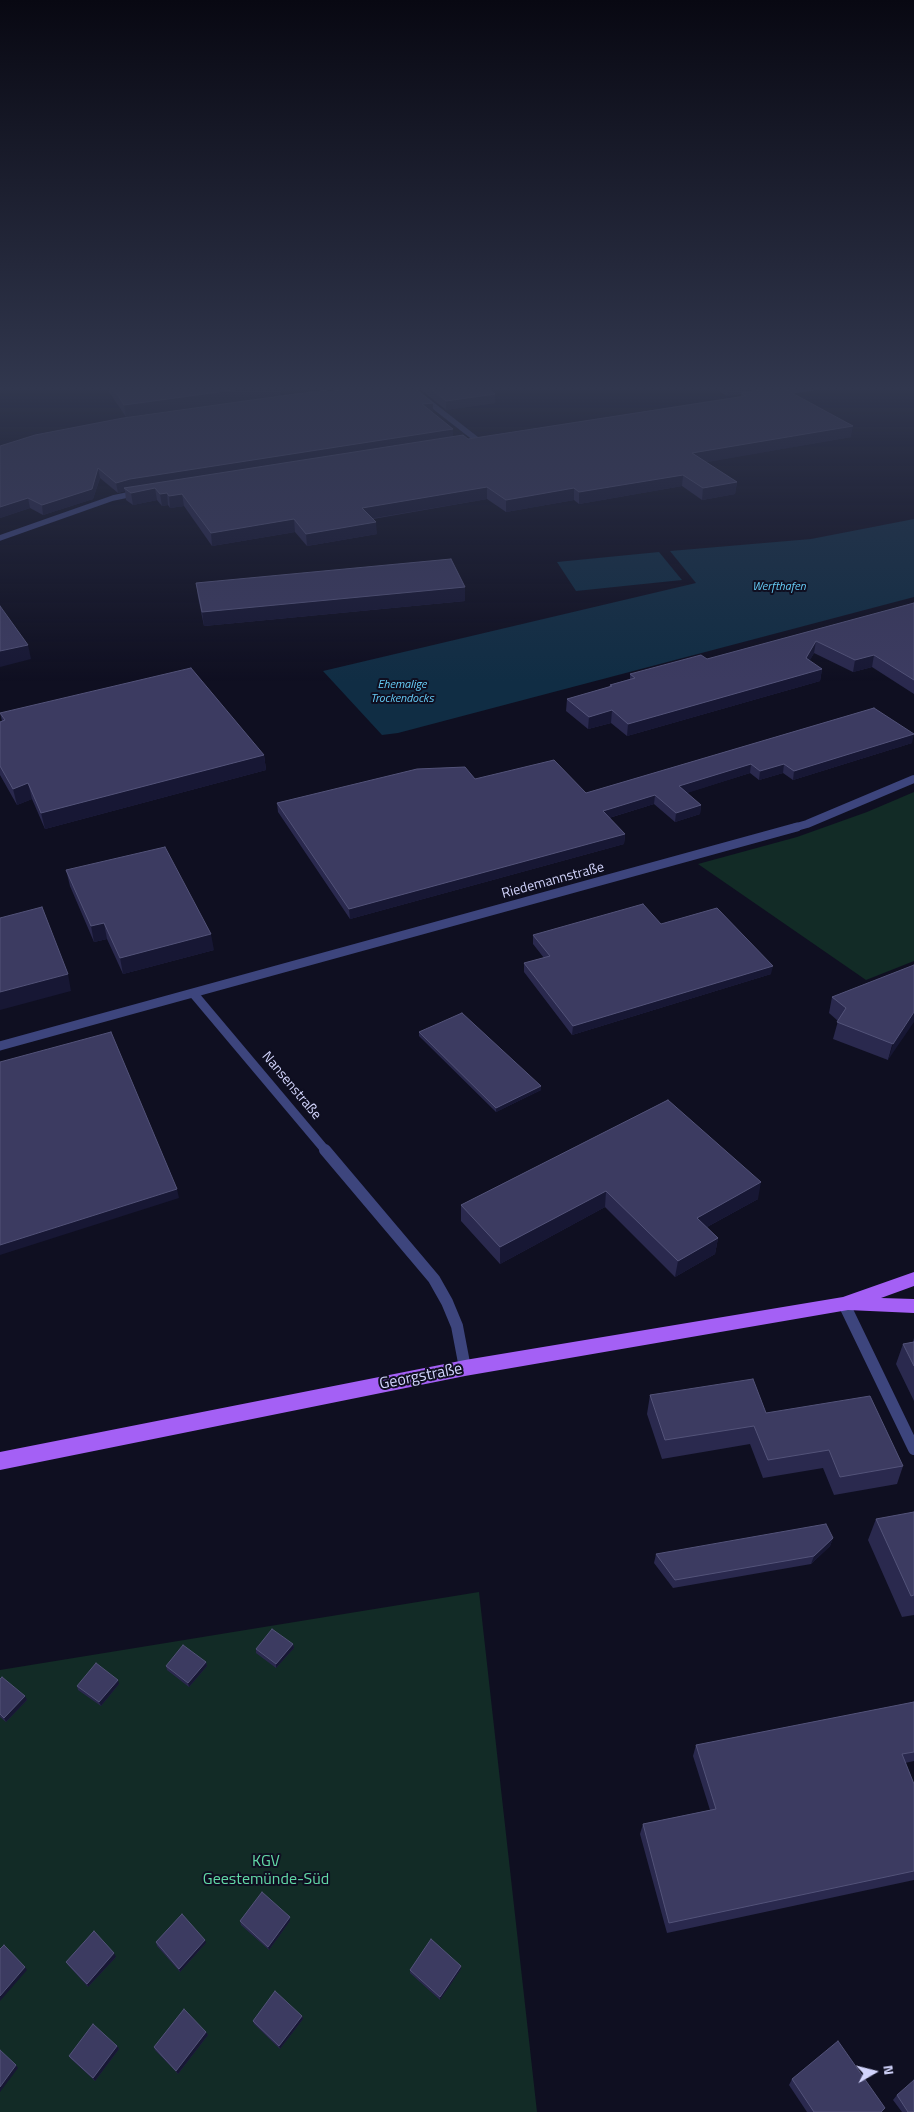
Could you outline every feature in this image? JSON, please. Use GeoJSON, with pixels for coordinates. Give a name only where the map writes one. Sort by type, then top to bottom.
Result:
{"type":"FeatureCollection","features":[{"type":"Feature","properties":{"kind":"main road","name":"Georgstraße"},"geometry":{"type":"LineString","coordinates":[[0,1461],[465,1368],[844,1304],[914,1279]]}},
{"type":"Feature","properties":{"kind":"main road","name":"Georgstraße"},"geometry":{"type":"LineString","coordinates":[[844,1304],[914,1306]]}},
{"type":"Feature","properties":{"kind":"street"},"geometry":{"type":"LineString","coordinates":[[0,538],[113,498],[142,492]]}},
{"type":"Feature","properties":{"kind":"street","name":"Riedemannstraße"},"geometry":{"type":"LineString","coordinates":[[193,993],[807,824],[914,779]]}},
{"type":"Feature","properties":{"kind":"street"},"geometry":{"type":"LineString","coordinates":[[0,1046],[193,993]]}},
{"type":"Feature","properties":{"kind":"street","name":"Nansenstraße"},"geometry":{"type":"LineString","coordinates":[[193,993],[434,1279],[447,1302],[457,1326],[465,1368]]}},
{"type":"Feature","properties":{"kind":"street"},"geometry":{"type":"LineString","coordinates":[[844,1304],[914,1449]]}},
{"type":"Feature","properties":{"kind":"green space"},"geometry":{"type":"Polygon","coordinates":[[[914,792],[914,961],[866,980],[698,864],[797,837],[867,812],[914,792]]]}},
{"type":"Feature","properties":{"kind":"green space","name":"KGV Geestemünde-Süd"},"geometry":{"type":"Polygon","coordinates":[[[479,1592],[537,2112],[0,2112],[0,1670],[479,1592]]]}},
{"type":"Feature","properties":{"kind":"water","name":"Ehemalige Trockendocks"},"geometry":{"type":"Polygon","coordinates":[[[914,519],[914,597],[398,733],[382,735],[323,671],[696,583],[670,551],[811,539],[914,519]]]}},
{"type":"Feature","properties":{"kind":"water"},"geometry":{"type":"Polygon","coordinates":[[[659,552],[682,580],[576,591],[557,562],[659,552]]]}},
{"type":"Feature","properties":{"kind":"building"},"geometry":{"type":"Polygon","coordinates":[[[0,485],[93,485],[92,489],[42,505],[28,498],[0,507],[0,485]]]}},
{"type":"Feature","properties":{"kind":"building"},"geometry":{"type":"Polygon","coordinates":[[[146,485],[625,485],[579,492],[574,488],[506,500],[487,487],[362,508],[376,522],[306,534],[294,519],[211,533],[182,494],[169,496],[167,493],[160,494],[155,488],[131,493],[124,488],[146,485]]]}},
{"type":"Feature","properties":{"kind":"building"},"geometry":{"type":"Polygon","coordinates":[[[698,485],[722,485],[703,488],[698,485]]]}},
{"type":"Feature","properties":{"kind":"building"},"geometry":{"type":"Polygon","coordinates":[[[451,559],[465,587],[202,612],[196,583],[451,559]]]}},
{"type":"Feature","properties":{"kind":"building"},"geometry":{"type":"Polygon","coordinates":[[[914,603],[914,680],[874,655],[855,660],[816,641],[806,658],[822,669],[628,724],[612,710],[589,717],[567,699],[635,678],[630,674],[701,655],[707,659],[914,603]]]}},
{"type":"Feature","properties":{"kind":"building"},"geometry":{"type":"Polygon","coordinates":[[[0,606],[28,645],[0,651],[0,606]]]}},
{"type":"Feature","properties":{"kind":"building"},"geometry":{"type":"Polygon","coordinates":[[[191,668],[264,755],[41,813],[28,783],[13,789],[0,766],[0,722],[5,720],[0,713],[191,668]]]}},
{"type":"Feature","properties":{"kind":"building"},"geometry":{"type":"Polygon","coordinates":[[[874,708],[914,734],[794,771],[784,764],[760,771],[751,764],[679,786],[701,805],[676,813],[655,795],[603,811],[625,834],[349,909],[277,803],[417,769],[465,767],[475,779],[554,760],[586,793],[874,708]]]}},
{"type":"Feature","properties":{"kind":"building"},"geometry":{"type":"Polygon","coordinates":[[[165,847],[211,934],[120,958],[104,923],[91,926],[66,870],[165,847]]]}},
{"type":"Feature","properties":{"kind":"building"},"geometry":{"type":"Polygon","coordinates":[[[643,904],[661,924],[717,908],[773,966],[573,1026],[524,963],[550,956],[533,935],[643,904]]]}},
{"type":"Feature","properties":{"kind":"building"},"geometry":{"type":"Polygon","coordinates":[[[42,907],[68,974],[0,992],[0,918],[42,907]]]}},
{"type":"Feature","properties":{"kind":"building"},"geometry":{"type":"Polygon","coordinates":[[[914,965],[914,1012],[893,1044],[837,1022],[846,1008],[832,997],[914,965]]]}},
{"type":"Feature","properties":{"kind":"building"},"geometry":{"type":"Polygon","coordinates":[[[462,1013],[541,1086],[496,1108],[419,1032],[462,1013]]]}},
{"type":"Feature","properties":{"kind":"building"},"geometry":{"type":"Polygon","coordinates":[[[111,1032],[177,1189],[0,1245],[0,1062],[111,1032]]]}},
{"type":"Feature","properties":{"kind":"building"},"geometry":{"type":"Polygon","coordinates":[[[668,1100],[761,1182],[697,1218],[718,1238],[678,1261],[606,1191],[500,1247],[461,1205],[668,1100]]]}},
{"type":"Feature","properties":{"kind":"building"},"geometry":{"type":"Polygon","coordinates":[[[914,1342],[914,1366],[903,1344],[914,1342]]]}},
{"type":"Feature","properties":{"kind":"building"},"geometry":{"type":"Polygon","coordinates":[[[753,1379],[766,1413],[870,1396],[903,1466],[840,1477],[829,1450],[768,1460],[754,1426],[665,1440],[650,1395],[753,1379]]]}},
{"type":"Feature","properties":{"kind":"building"},"geometry":{"type":"Polygon","coordinates":[[[914,1512],[914,1595],[911,1596],[876,1519],[914,1512]]]}},
{"type":"Feature","properties":{"kind":"building"},"geometry":{"type":"Polygon","coordinates":[[[826,1524],[833,1538],[814,1556],[675,1580],[656,1554],[826,1524]]]}},
{"type":"Feature","properties":{"kind":"building"},"geometry":{"type":"Polygon","coordinates":[[[272,1629],[293,1644],[276,1664],[256,1649],[272,1629]]]}},
{"type":"Feature","properties":{"kind":"building"},"geometry":{"type":"Polygon","coordinates":[[[183,1645],[206,1662],[188,1683],[166,1666],[183,1645]]]}},
{"type":"Feature","properties":{"kind":"building"},"geometry":{"type":"Polygon","coordinates":[[[96,1663],[118,1680],[99,1702],[77,1686],[96,1663]]]}},
{"type":"Feature","properties":{"kind":"building"},"geometry":{"type":"Polygon","coordinates":[[[2,1677],[25,1696],[4,1718],[0,1714],[0,1679],[2,1677]]]}},
{"type":"Feature","properties":{"kind":"building"},"geometry":{"type":"Polygon","coordinates":[[[914,1702],[914,1752],[902,1754],[914,1784],[914,1871],[669,1923],[643,1824],[716,1809],[696,1745],[914,1702]]]}},
{"type":"Feature","properties":{"kind":"building"},"geometry":{"type":"Polygon","coordinates":[[[262,1892],[290,1917],[268,1947],[240,1921],[262,1892]]]}},
{"type":"Feature","properties":{"kind":"building"},"geometry":{"type":"Polygon","coordinates":[[[182,1914],[205,1940],[179,1969],[156,1942],[182,1914]]]}},
{"type":"Feature","properties":{"kind":"building"},"geometry":{"type":"Polygon","coordinates":[[[94,1931],[114,1953],[87,1984],[66,1962],[94,1931]]]}},
{"type":"Feature","properties":{"kind":"building"},"geometry":{"type":"Polygon","coordinates":[[[431,1939],[461,1966],[440,1997],[410,1970],[431,1939]]]}},
{"type":"Feature","properties":{"kind":"building"},"geometry":{"type":"Polygon","coordinates":[[[4,1945],[25,1967],[0,1996],[0,1949],[4,1945]]]}},
{"type":"Feature","properties":{"kind":"building"},"geometry":{"type":"Polygon","coordinates":[[[275,1991],[302,2016],[279,2046],[253,2021],[275,1991]]]}},
{"type":"Feature","properties":{"kind":"building"},"geometry":{"type":"Polygon","coordinates":[[[184,2009],[206,2032],[176,2071],[154,2047],[184,2009]]]}},
{"type":"Feature","properties":{"kind":"building"},"geometry":{"type":"Polygon","coordinates":[[[93,2024],[117,2046],[93,2078],[69,2056],[93,2024]]]}},
{"type":"Feature","properties":{"kind":"building"},"geometry":{"type":"Polygon","coordinates":[[[838,2041],[885,2108],[881,2112],[814,2112],[792,2079],[838,2041]]]}},
{"type":"Feature","properties":{"kind":"building"},"geometry":{"type":"Polygon","coordinates":[[[0,2050],[16,2065],[0,2087],[0,2050]]]}},
{"type":"Feature","properties":{"kind":"building"},"geometry":{"type":"Polygon","coordinates":[[[914,2080],[914,2112],[908,2112],[897,2095],[914,2080]]]}},
{"type":"Feature","properties":{"kind":"water label","name":"Werfthafen"},"geometry":{"type":"Point","coordinates":[779,587]}}]}
